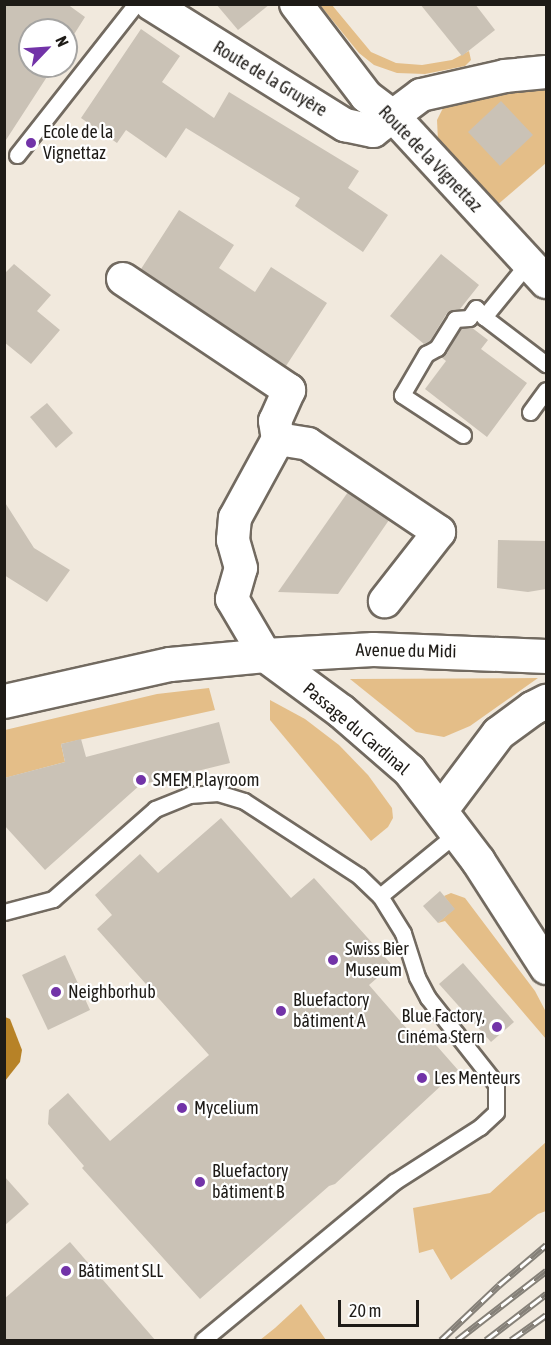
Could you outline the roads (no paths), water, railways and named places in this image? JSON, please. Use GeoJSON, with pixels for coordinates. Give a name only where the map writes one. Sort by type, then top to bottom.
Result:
{"type":"FeatureCollection","features":[{"type":"Feature","properties":{"kind":"street","name":"Route de la Gruyère"},"geometry":{"type":"LineString","coordinates":[[151,4],[345,125],[373,131],[421,95],[505,76],[546,72]]}},
{"type":"Feature","properties":{"kind":"street","name":"Route de la Vignettaz"},"geometry":{"type":"LineString","coordinates":[[296,4],[366,96],[393,116],[537,273]]}},
{"type":"Feature","properties":{"kind":"street"},"geometry":{"type":"LineString","coordinates":[[123,279],[289,390],[275,420],[278,439],[235,518],[233,540],[241,568],[232,598],[265,655]]}},
{"type":"Feature","properties":{"kind":"street"},"geometry":{"type":"LineString","coordinates":[[278,439],[308,444],[439,532],[385,601]]}},
{"type":"Feature","properties":{"kind":"street","name":"Avenue du Midi"},"geometry":{"type":"LineString","coordinates":[[4,701],[170,664],[265,655],[373,649],[546,656]]}},
{"type":"Feature","properties":{"kind":"street","name":"Passage du Cardinal"},"geometry":{"type":"LineString","coordinates":[[265,655],[341,711],[409,770],[449,821],[546,967]]}},
{"type":"Feature","properties":{"kind":"street"},"geometry":{"type":"LineString","coordinates":[[449,821],[498,733],[532,708],[546,701]]}},
{"type":"Feature","properties":{"kind":"lane"},"geometry":{"type":"LineString","coordinates":[[17,155],[136,4]]}},
{"type":"Feature","properties":{"kind":"lane"},"geometry":{"type":"LineString","coordinates":[[484,317],[537,273]]}},
{"type":"Feature","properties":{"kind":"lane"},"geometry":{"type":"LineString","coordinates":[[464,435],[402,395],[426,354],[437,348],[455,319],[469,318],[476,308],[484,317],[546,364]]}},
{"type":"Feature","properties":{"kind":"lane"},"geometry":{"type":"LineString","coordinates":[[530,412],[546,390]]}},
{"type":"Feature","properties":{"kind":"lane"},"geometry":{"type":"LineString","coordinates":[[4,912],[53,899],[155,809],[189,795],[219,793],[244,801],[359,876],[380,896],[404,933],[417,976],[428,998],[496,1084],[496,1112],[480,1126],[394,1182],[203,1341]]}},
{"type":"Feature","properties":{"kind":"lane"},"geometry":{"type":"LineString","coordinates":[[380,896],[449,821]]}},
{"type":"Feature","properties":{"kind":"railway"},"geometry":{"type":"LineString","coordinates":[[441,1340],[499,1285],[546,1245]]}},
{"type":"Feature","properties":{"kind":"railway"},"geometry":{"type":"LineString","coordinates":[[457,1340],[546,1271]]}},
{"type":"Feature","properties":{"kind":"railway"},"geometry":{"type":"LineString","coordinates":[[486,1340],[546,1294]]}},
{"type":"Feature","properties":{"kind":"railway"},"geometry":{"type":"LineString","coordinates":[[511,1340],[546,1315]]}},
{"type":"Feature","properties":{"kind":"place","name":"Ecole de la Vignettaz"},"geometry":{"type":"Point","coordinates":[31,143]}},
{"type":"Feature","properties":{"kind":"place","name":"SMEM Playroom"},"geometry":{"type":"Point","coordinates":[141,780]}},
{"type":"Feature","properties":{"kind":"place","name":"Swiss Bier Museum"},"geometry":{"type":"Point","coordinates":[333,960]}},
{"type":"Feature","properties":{"kind":"place","name":"Neighborhub"},"geometry":{"type":"Point","coordinates":[56,992]}},
{"type":"Feature","properties":{"kind":"place","name":"Bluefactory bâtiment A"},"geometry":{"type":"Point","coordinates":[281,1011]}},
{"type":"Feature","properties":{"kind":"place","name":"Blue Factory, Cinéma Stern"},"geometry":{"type":"Point","coordinates":[497,1027]}},
{"type":"Feature","properties":{"kind":"place","name":"Les Menteurs"},"geometry":{"type":"Point","coordinates":[422,1078]}},
{"type":"Feature","properties":{"kind":"place","name":"Mycelium"},"geometry":{"type":"Point","coordinates":[182,1108]}},
{"type":"Feature","properties":{"kind":"place","name":"Bluefactory bâtiment B"},"geometry":{"type":"Point","coordinates":[200,1182]}},
{"type":"Feature","properties":{"kind":"place","name":"Bâtiment SLL"},"geometry":{"type":"Point","coordinates":[66,1271]}}]}
